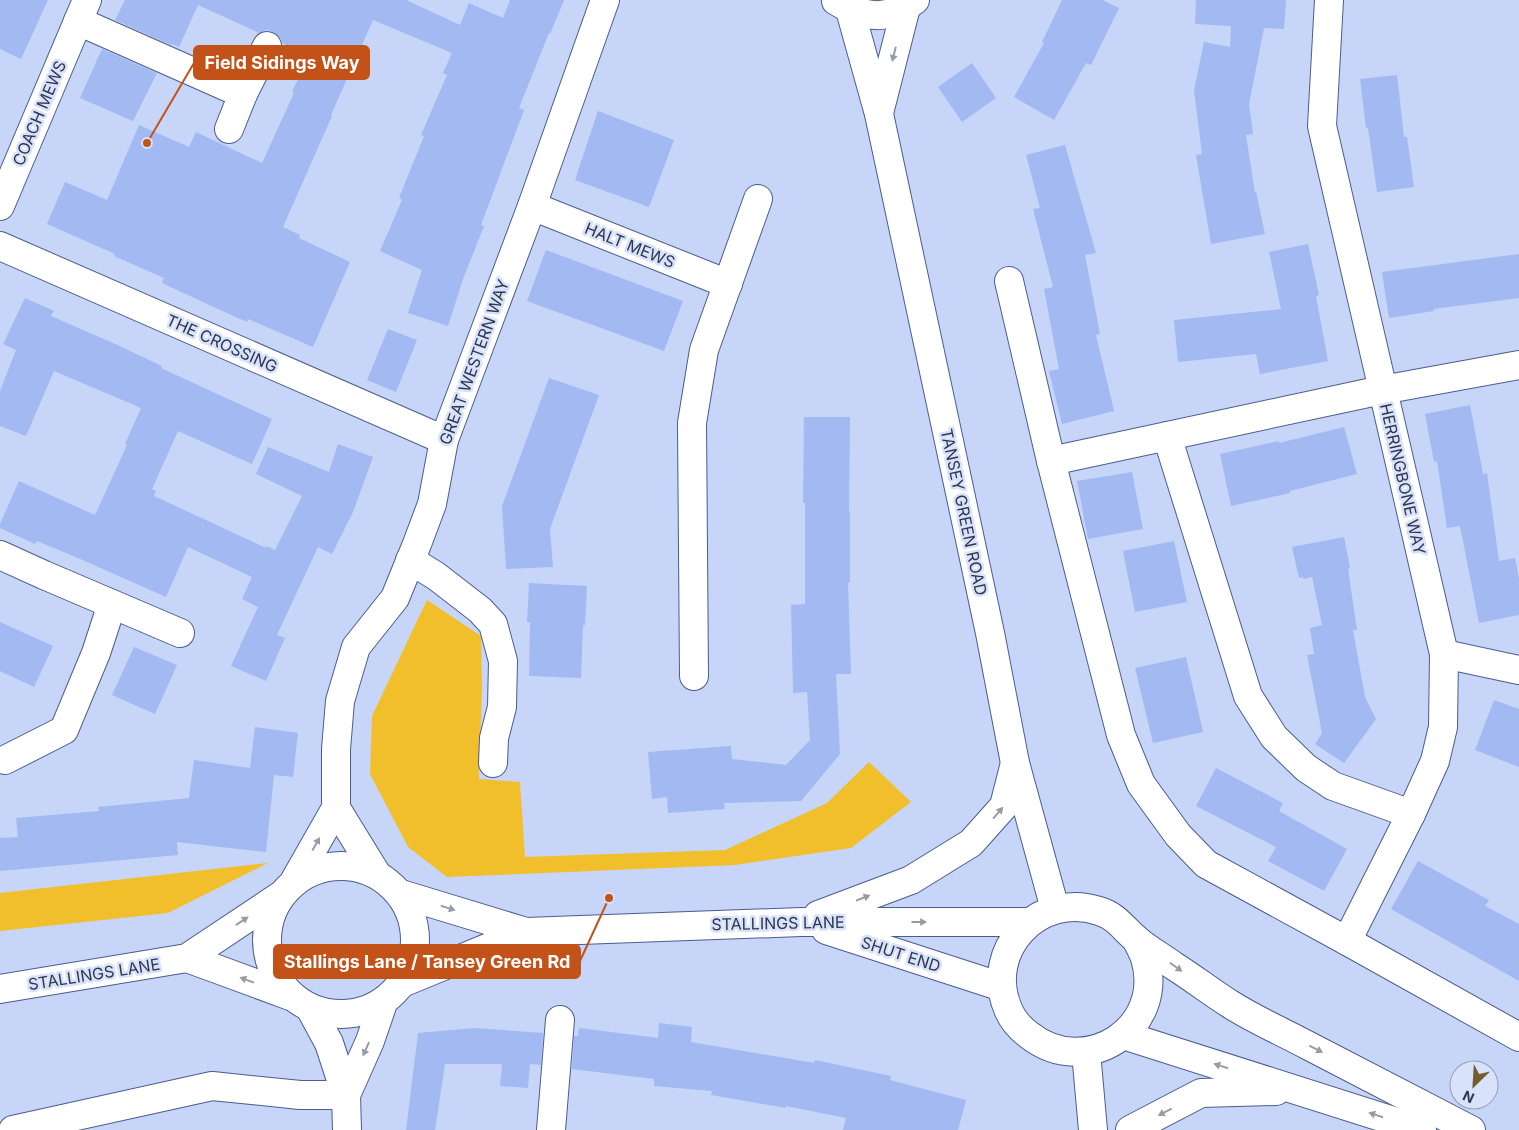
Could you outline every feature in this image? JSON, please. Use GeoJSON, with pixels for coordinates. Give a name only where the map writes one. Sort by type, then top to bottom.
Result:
{"type":"FeatureCollection","features":[{"type":"Feature","properties":{"kind":"street","name":"GREAT WESTERN WAY"},"geometry":{"type":"LineString","coordinates":[[336,808],[336,750],[340,701],[356,647],[394,598],[432,504],[444,440],[532,206],[605,0]]}},
{"type":"Feature","properties":{"kind":"street","name":"HERRINGBONE WAY"},"geometry":{"type":"LineString","coordinates":[[1329,0],[1322,126],[1444,654],[1443,728],[1435,761],[1411,814],[1347,941]]}},
{"type":"Feature","properties":{"kind":"street","name":"TANSEY GREEN ROAD"},"geometry":{"type":"LineString","coordinates":[[842,5],[864,14],[878,15],[892,13],[910,4]]}},
{"type":"Feature","properties":{"kind":"street","name":"TANSEY GREEN ROAD"},"geometry":{"type":"LineString","coordinates":[[879,114],[910,4]]}},
{"type":"Feature","properties":{"kind":"street","name":"TANSEY GREEN ROAD"},"geometry":{"type":"LineString","coordinates":[[842,5],[879,114],[988,623],[1015,763],[1056,909]]}},
{"type":"Feature","properties":{"kind":"street","name":"COACH MEWS"},"geometry":{"type":"LineString","coordinates":[[0,206],[83,10],[243,94]]}},
{"type":"Feature","properties":{"kind":"street"},"geometry":{"type":"LineString","coordinates":[[229,129],[243,94],[267,46]]}},
{"type":"Feature","properties":{"kind":"street"},"geometry":{"type":"LineString","coordinates":[[694,676],[692,423],[704,350],[758,199]]}},
{"type":"Feature","properties":{"kind":"street","name":"HALT MEWS"},"geometry":{"type":"LineString","coordinates":[[532,206],[728,284]]}},
{"type":"Feature","properties":{"kind":"street","name":"THE CROSSING"},"geometry":{"type":"LineString","coordinates":[[0,246],[444,440]]}},
{"type":"Feature","properties":{"kind":"street"},"geometry":{"type":"LineString","coordinates":[[1009,280],[1051,461],[1121,735],[1141,784],[1178,835],[1206,864],[1519,1037]]}},
{"type":"Feature","properties":{"kind":"street"},"geometry":{"type":"LineString","coordinates":[[1051,461],[1382,390],[1519,365]]}},
{"type":"Feature","properties":{"kind":"street"},"geometry":{"type":"LineString","coordinates":[[1167,436],[1248,696],[1274,737],[1306,768],[1334,786],[1411,814]]}},
{"type":"Feature","properties":{"kind":"street"},"geometry":{"type":"LineString","coordinates":[[0,555],[180,633]]}},
{"type":"Feature","properties":{"kind":"street"},"geometry":{"type":"LineString","coordinates":[[410,560],[436,576],[480,610],[493,624],[503,661],[502,707],[494,738],[493,763]]}},
{"type":"Feature","properties":{"kind":"street"},"geometry":{"type":"LineString","coordinates":[[4,760],[64,730],[96,653],[112,604]]}},
{"type":"Feature","properties":{"kind":"street"},"geometry":{"type":"LineString","coordinates":[[1444,654],[1519,670]]}},
{"type":"Feature","properties":{"kind":"street"},"geometry":{"type":"LineString","coordinates":[[801,922],[911,880],[971,843],[1004,806],[1015,763]]}},
{"type":"Feature","properties":{"kind":"street"},"geometry":{"type":"LineString","coordinates":[[301,1003],[334,1014],[358,1013],[382,1003],[402,984],[415,957],[415,923],[401,894],[376,873],[336,808],[268,924],[267,950],[276,976],[301,1003],[329,1043],[346,1095],[347,1130]]}},
{"type":"Feature","properties":{"kind":"street"},"geometry":{"type":"LineString","coordinates":[[288,888],[321,867],[349,865],[376,873]]}},
{"type":"Feature","properties":{"kind":"street","name":"STALLINGS LANE"},"geometry":{"type":"LineString","coordinates":[[0,989],[187,958],[288,888]]}},
{"type":"Feature","properties":{"kind":"street","name":"STALLINGS LANE"},"geometry":{"type":"LineString","coordinates":[[401,894],[526,932],[801,922],[1030,922]]}},
{"type":"Feature","properties":{"kind":"street"},"geometry":{"type":"LineString","coordinates":[[1136,939],[1145,958],[1148,979],[1145,1000],[1137,1019],[1123,1035],[1106,1046],[1086,1052],[1062,1052],[1040,1044],[1021,1029],[1008,1010],[1002,987],[1004,962],[1013,940],[1030,922],[1042,914],[1056,909],[1078,906],[1100,911],[1120,922],[1136,939],[1231,1005],[1471,1130]]}},
{"type":"Feature","properties":{"kind":"street","name":"SHUT END"},"geometry":{"type":"LineString","coordinates":[[801,922],[1002,987]]}},
{"type":"Feature","properties":{"kind":"street","name":"STALLINGS LANE"},"geometry":{"type":"LineString","coordinates":[[402,984],[526,932]]}},
{"type":"Feature","properties":{"kind":"street","name":"STALLINGS LANE"},"geometry":{"type":"LineString","coordinates":[[187,958],[301,1003]]}},
{"type":"Feature","properties":{"kind":"street"},"geometry":{"type":"LineString","coordinates":[[346,1095],[370,1041],[382,1003]]}},
{"type":"Feature","properties":{"kind":"street"},"geometry":{"type":"LineString","coordinates":[[552,1130],[560,1020]]}},
{"type":"Feature","properties":{"kind":"street"},"geometry":{"type":"LineString","coordinates":[[1123,1035],[1422,1130]]}},
{"type":"Feature","properties":{"kind":"street"},"geometry":{"type":"LineString","coordinates":[[1086,1052],[1093,1130]]}},
{"type":"Feature","properties":{"kind":"street"},"geometry":{"type":"LineString","coordinates":[[13,1130],[212,1086],[300,1095],[346,1095]]}},
{"type":"Feature","properties":{"kind":"street"},"geometry":{"type":"LineString","coordinates":[[1130,1130],[1201,1093],[1297,1090]]}},
{"type":"Feature","properties":{"kind":"shaded area"},"geometry":{"type":"Polygon","coordinates":[[[427,600],[481,636],[482,689],[479,779],[520,782],[525,857],[725,850],[827,803],[869,762],[911,802],[851,848],[735,865],[447,877],[408,847],[370,774],[372,716],[427,600]]]}},
{"type":"Feature","properties":{"kind":"shaded area"},"geometry":{"type":"Polygon","coordinates":[[[268,863],[168,913],[0,931],[0,893],[268,863]]]}},
{"type":"Feature","properties":{"kind":"building"},"geometry":{"type":"Polygon","coordinates":[[[0,0],[48,0],[21,59],[0,49],[0,0]]]}},
{"type":"Feature","properties":{"kind":"building"},"geometry":{"type":"Polygon","coordinates":[[[125,0],[406,0],[460,25],[469,3],[503,18],[510,0],[564,0],[519,108],[524,110],[481,225],[484,226],[463,279],[448,326],[408,313],[422,270],[380,251],[402,200],[399,198],[424,136],[421,135],[447,75],[443,73],[452,53],[373,20],[283,227],[300,235],[299,238],[350,262],[313,347],[248,319],[247,322],[218,309],[162,283],[164,278],[47,224],[65,182],[107,200],[139,125],[189,147],[196,132],[262,163],[309,55],[282,43],[280,37],[274,32],[267,30],[259,33],[198,5],[179,47],[171,45],[115,20],[125,0]]]}},
{"type":"Feature","properties":{"kind":"building"},"geometry":{"type":"Polygon","coordinates":[[[1062,0],[1102,0],[1119,8],[1091,65],[1086,63],[1054,120],[1014,97],[1044,43],[1042,42],[1062,0]]]}},
{"type":"Feature","properties":{"kind":"building"},"geometry":{"type":"Polygon","coordinates":[[[1196,0],[1286,0],[1284,29],[1264,28],[1249,104],[1253,134],[1246,135],[1255,193],[1265,234],[1211,244],[1196,155],[1202,154],[1194,90],[1204,42],[1230,47],[1231,26],[1195,24],[1196,0]]]}},
{"type":"Feature","properties":{"kind":"building"},"geometry":{"type":"Polygon","coordinates":[[[102,49],[157,73],[133,121],[80,98],[102,49]]]}},
{"type":"Feature","properties":{"kind":"building"},"geometry":{"type":"Polygon","coordinates":[[[972,63],[996,98],[962,122],[938,87],[972,63]]]}},
{"type":"Feature","properties":{"kind":"building"},"geometry":{"type":"Polygon","coordinates":[[[1397,75],[1404,137],[1407,137],[1414,187],[1377,192],[1360,79],[1397,75]]]}},
{"type":"Feature","properties":{"kind":"building"},"geometry":{"type":"Polygon","coordinates":[[[598,111],[674,140],[649,207],[575,180],[598,111]]]}},
{"type":"Feature","properties":{"kind":"building"},"geometry":{"type":"Polygon","coordinates":[[[1065,145],[1096,253],[1085,255],[1100,334],[1096,335],[1114,411],[1062,424],[1049,371],[1059,369],[1044,289],[1053,287],[1033,209],[1040,208],[1026,155],[1065,145]]]}},
{"type":"Feature","properties":{"kind":"building"},"geometry":{"type":"Polygon","coordinates":[[[1308,244],[1319,295],[1316,296],[1328,361],[1260,374],[1256,354],[1178,362],[1174,320],[1281,309],[1269,252],[1308,244]]]}},
{"type":"Feature","properties":{"kind":"building"},"geometry":{"type":"Polygon","coordinates":[[[546,250],[683,301],[664,351],[527,301],[546,250]]]}},
{"type":"Feature","properties":{"kind":"building"},"geometry":{"type":"Polygon","coordinates":[[[1519,254],[1519,298],[1433,309],[1434,311],[1389,318],[1382,272],[1519,254]]]}},
{"type":"Feature","properties":{"kind":"building"},"geometry":{"type":"Polygon","coordinates":[[[25,298],[54,311],[51,316],[113,343],[162,366],[161,368],[272,419],[252,464],[178,431],[152,489],[156,491],[154,496],[266,548],[266,546],[275,550],[302,496],[256,474],[268,447],[329,472],[338,444],[373,457],[353,512],[332,554],[318,547],[277,635],[285,638],[266,681],[231,666],[258,607],[242,599],[252,577],[188,547],[166,597],[78,558],[37,541],[35,544],[0,528],[19,481],[95,515],[127,445],[125,444],[141,408],[54,371],[26,436],[0,426],[0,391],[16,350],[3,344],[25,298]]]}},
{"type":"Feature","properties":{"kind":"building"},"geometry":{"type":"Polygon","coordinates":[[[388,329],[417,340],[396,392],[367,380],[388,329]]]}},
{"type":"Feature","properties":{"kind":"building"},"geometry":{"type":"Polygon","coordinates":[[[549,378],[599,395],[550,529],[553,567],[506,569],[502,506],[549,378]]]}},
{"type":"Feature","properties":{"kind":"building"},"geometry":{"type":"Polygon","coordinates":[[[1470,405],[1483,474],[1487,473],[1499,561],[1515,558],[1519,579],[1519,615],[1479,623],[1460,526],[1447,528],[1437,461],[1434,462],[1425,414],[1470,405]]]}},
{"type":"Feature","properties":{"kind":"building"},"geometry":{"type":"Polygon","coordinates":[[[804,417],[850,417],[850,583],[848,582],[851,674],[836,674],[840,754],[801,801],[724,803],[725,809],[668,813],[667,797],[652,799],[648,752],[731,746],[732,759],[786,765],[810,740],[807,692],[793,693],[791,605],[805,604],[804,417]]]}},
{"type":"Feature","properties":{"kind":"building"},"geometry":{"type":"Polygon","coordinates":[[[1344,427],[1357,474],[1290,491],[1290,493],[1231,506],[1220,454],[1279,441],[1279,443],[1344,427]]]}},
{"type":"Feature","properties":{"kind":"building"},"geometry":{"type":"Polygon","coordinates":[[[1132,472],[1143,529],[1088,539],[1077,481],[1132,472]]]}},
{"type":"Feature","properties":{"kind":"building"},"geometry":{"type":"Polygon","coordinates":[[[1344,537],[1350,568],[1348,569],[1357,630],[1353,630],[1365,697],[1376,719],[1344,763],[1315,744],[1322,733],[1307,655],[1314,654],[1310,628],[1322,625],[1312,577],[1299,578],[1292,547],[1344,537]]]}},
{"type":"Feature","properties":{"kind":"building"},"geometry":{"type":"Polygon","coordinates":[[[1174,541],[1187,602],[1135,612],[1123,551],[1174,541]]]}},
{"type":"Feature","properties":{"kind":"building"},"geometry":{"type":"Polygon","coordinates":[[[529,583],[587,586],[581,678],[529,676],[530,622],[527,622],[529,583]]]}},
{"type":"Feature","properties":{"kind":"building"},"geometry":{"type":"Polygon","coordinates":[[[0,622],[53,646],[34,687],[0,671],[0,622]]]}},
{"type":"Feature","properties":{"kind":"building"},"geometry":{"type":"Polygon","coordinates":[[[134,647],[177,665],[155,714],[112,695],[134,647]]]}},
{"type":"Feature","properties":{"kind":"building"},"geometry":{"type":"Polygon","coordinates":[[[1186,657],[1203,732],[1153,743],[1135,668],[1186,657]]]}},
{"type":"Feature","properties":{"kind":"building"},"geometry":{"type":"Polygon","coordinates":[[[1494,700],[1519,709],[1519,767],[1475,750],[1494,700]]]}},
{"type":"Feature","properties":{"kind":"building"},"geometry":{"type":"Polygon","coordinates":[[[255,727],[298,733],[293,777],[274,775],[266,852],[177,842],[178,855],[0,871],[0,838],[18,837],[16,818],[99,811],[98,807],[189,798],[194,760],[250,768],[255,727]]]}},
{"type":"Feature","properties":{"kind":"building"},"geometry":{"type":"Polygon","coordinates":[[[1216,768],[1283,803],[1279,811],[1347,849],[1324,891],[1268,861],[1276,847],[1196,806],[1216,768]]]}},
{"type":"Feature","properties":{"kind":"building"},"geometry":{"type":"Polygon","coordinates":[[[1418,861],[1489,900],[1485,906],[1519,924],[1519,981],[1391,909],[1418,861]]]}},
{"type":"Feature","properties":{"kind":"building"},"geometry":{"type":"Polygon","coordinates":[[[659,1023],[692,1027],[691,1042],[814,1063],[815,1060],[891,1076],[890,1080],[966,1100],[958,1130],[843,1130],[846,1118],[786,1106],[786,1108],[711,1095],[712,1091],[654,1086],[654,1079],[572,1069],[574,1036],[578,1036],[579,1028],[658,1038],[659,1023]]]}},
{"type":"Feature","properties":{"kind":"building"},"geometry":{"type":"Polygon","coordinates":[[[474,1028],[543,1033],[541,1065],[530,1064],[528,1088],[500,1086],[502,1064],[445,1064],[435,1130],[406,1130],[418,1033],[474,1028]]]}},
{"type":"Feature","properties":{"kind":"place","name":"Field Sidings Way"},"geometry":{"type":"Point","coordinates":[147,143]}},
{"type":"Feature","properties":{"kind":"place","name":"Stallings Lane / Tansey Green Rd"},"geometry":{"type":"Point","coordinates":[609,898]}}]}
